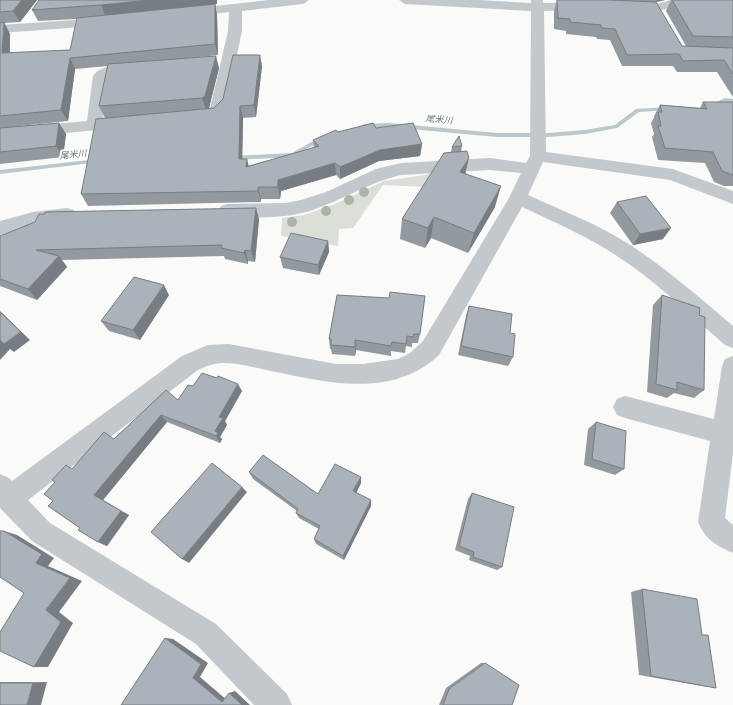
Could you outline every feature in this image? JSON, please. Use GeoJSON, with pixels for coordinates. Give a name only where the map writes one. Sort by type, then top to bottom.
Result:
{"type":"FeatureCollection","features":[{"type":"Feature","properties":{"kind":"street"},"geometry":{"type":"LineString","coordinates":[[175,14],[303,0]]}},
{"type":"Feature","properties":{"kind":"street"},"geometry":{"type":"LineString","coordinates":[[405,0],[594,5]]}},
{"type":"Feature","properties":{"kind":"street"},"geometry":{"type":"LineString","coordinates":[[618,6],[656,8],[686,0]]}},
{"type":"Feature","properties":{"kind":"street"},"geometry":{"type":"LineString","coordinates":[[276,705],[206,634],[42,532],[4,493],[190,363],[208,354],[229,353],[246,355],[336,374],[363,374],[401,368],[418,360],[431,348],[518,198],[536,149],[537,3]]}},
{"type":"Feature","properties":{"kind":"street"},"geometry":{"type":"LineString","coordinates":[[179,118],[210,116],[217,111],[221,61],[236,32],[236,8]]}},
{"type":"Feature","properties":{"kind":"street"},"geometry":{"type":"LineString","coordinates":[[656,8],[663,21]]}},
{"type":"Feature","properties":{"kind":"street"},"geometry":{"type":"LineString","coordinates":[[24,28],[36,11]]}},
{"type":"Feature","properties":{"kind":"street"},"geometry":{"type":"LineString","coordinates":[[0,29],[121,20]]}},
{"type":"Feature","properties":{"kind":"street"},"geometry":{"type":"LineString","coordinates":[[95,125],[100,76],[107,71],[153,67]]}},
{"type":"Feature","properties":{"kind":"street"},"geometry":{"type":"LineString","coordinates":[[0,134],[141,122]]}},
{"type":"Feature","properties":{"kind":"street"},"geometry":{"type":"LineString","coordinates":[[208,211],[286,210],[304,206],[332,196],[382,173],[401,169],[490,164],[536,149],[673,175],[733,198]]}},
{"type":"Feature","properties":{"kind":"street"},"geometry":{"type":"LineString","coordinates":[[518,198],[586,228],[624,251],[658,275],[733,339]]}},
{"type":"Feature","properties":{"kind":"street"},"geometry":{"type":"LineString","coordinates":[[0,228],[19,221],[51,215],[83,214]]}},
{"type":"Feature","properties":{"kind":"street"},"geometry":{"type":"LineString","coordinates":[[733,366],[711,522],[719,532],[733,540]]}},
{"type":"Feature","properties":{"kind":"street"},"geometry":{"type":"LineString","coordinates":[[625,407],[724,433]]}},
{"type":"Feature","properties":{"kind":"shaded area"},"geometry":{"type":"Polygon","coordinates":[[[432,174],[424,187],[383,185],[353,228],[339,229],[338,246],[281,236],[282,218],[304,215],[335,204],[384,181],[432,174]]]}},
{"type":"Feature","properties":{"kind":"building"},"geometry":{"type":"Polygon","coordinates":[[[0,0],[22,0],[13,11],[0,12],[0,0]]]}},
{"type":"Feature","properties":{"kind":"building"},"geometry":{"type":"Polygon","coordinates":[[[39,0],[150,0],[32,10],[39,0]]]}},
{"type":"Feature","properties":{"kind":"building"},"geometry":{"type":"Polygon","coordinates":[[[557,0],[656,2],[682,46],[733,48],[733,74],[724,60],[683,61],[679,54],[627,55],[615,29],[601,28],[601,25],[570,22],[570,19],[558,18],[557,0]]]}},
{"type":"Feature","properties":{"kind":"building"},"geometry":{"type":"Polygon","coordinates":[[[672,0],[733,0],[733,37],[693,36],[672,0]]]}},
{"type":"Feature","properties":{"kind":"building"},"geometry":{"type":"Polygon","coordinates":[[[215,4],[215,44],[70,58],[61,110],[0,116],[0,23],[4,22],[2,53],[70,50],[77,18],[215,4]]]}},
{"type":"Feature","properties":{"kind":"building"},"geometry":{"type":"Polygon","coordinates":[[[233,55],[260,55],[254,105],[240,106],[239,159],[247,159],[246,167],[319,146],[313,140],[336,130],[338,132],[373,123],[376,128],[413,123],[422,144],[380,150],[340,167],[335,163],[278,180],[278,187],[258,187],[258,191],[81,194],[96,119],[214,108],[223,99],[233,55]]]}},
{"type":"Feature","properties":{"kind":"building"},"geometry":{"type":"Polygon","coordinates":[[[216,56],[205,96],[202,98],[99,106],[108,64],[216,56]]]}},
{"type":"Feature","properties":{"kind":"building"},"geometry":{"type":"Polygon","coordinates":[[[703,102],[733,102],[733,175],[722,171],[713,152],[665,148],[658,126],[661,126],[658,112],[662,112],[660,105],[707,109],[703,102]]]}},
{"type":"Feature","properties":{"kind":"building"},"geometry":{"type":"Polygon","coordinates":[[[59,123],[56,146],[0,152],[0,128],[59,123]]]}},
{"type":"Feature","properties":{"kind":"building"},"geometry":{"type":"Polygon","coordinates":[[[459,136],[462,146],[452,147],[459,136]]]}},
{"type":"Feature","properties":{"kind":"building"},"geometry":{"type":"Polygon","coordinates":[[[467,151],[469,158],[460,172],[501,186],[474,233],[434,217],[428,228],[402,219],[444,153],[467,151]]]}},
{"type":"Feature","properties":{"kind":"building"},"geometry":{"type":"Polygon","coordinates":[[[646,196],[671,228],[640,234],[617,202],[646,196]]]}},
{"type":"Feature","properties":{"kind":"building"},"geometry":{"type":"Polygon","coordinates":[[[256,208],[251,251],[245,250],[244,253],[221,248],[222,245],[36,250],[59,256],[28,289],[0,279],[0,236],[35,222],[39,214],[45,214],[45,212],[256,208]]]}},
{"type":"Feature","properties":{"kind":"building"},"geometry":{"type":"Polygon","coordinates":[[[291,233],[328,241],[318,265],[280,257],[291,233]]]}},
{"type":"Feature","properties":{"kind":"building"},"geometry":{"type":"Polygon","coordinates":[[[134,277],[164,285],[133,330],[101,321],[134,277]]]}},
{"type":"Feature","properties":{"kind":"building"},"geometry":{"type":"Polygon","coordinates":[[[390,292],[425,296],[420,334],[414,334],[413,337],[407,336],[406,344],[392,342],[391,346],[355,340],[355,347],[331,345],[331,339],[329,339],[337,295],[389,298],[390,292]]]}},
{"type":"Feature","properties":{"kind":"building"},"geometry":{"type":"Polygon","coordinates":[[[662,295],[700,308],[699,315],[705,317],[704,390],[677,382],[677,390],[656,384],[662,295]]]}},
{"type":"Feature","properties":{"kind":"building"},"geometry":{"type":"Polygon","coordinates":[[[469,306],[512,314],[510,333],[515,334],[513,357],[461,346],[469,306]]]}},
{"type":"Feature","properties":{"kind":"building"},"geometry":{"type":"Polygon","coordinates":[[[0,312],[21,332],[4,344],[0,341],[0,312]]]}},
{"type":"Feature","properties":{"kind":"building"},"geometry":{"type":"Polygon","coordinates":[[[202,373],[217,378],[218,376],[238,384],[219,417],[223,418],[215,431],[218,433],[216,436],[161,415],[94,495],[121,511],[98,542],[78,530],[80,528],[48,506],[53,501],[44,494],[55,482],[52,480],[66,465],[72,469],[104,432],[114,439],[166,390],[178,400],[188,385],[193,386],[202,373]]]}},
{"type":"Feature","properties":{"kind":"building"},"geometry":{"type":"Polygon","coordinates":[[[596,422],[626,431],[624,469],[592,459],[596,422]]]}},
{"type":"Feature","properties":{"kind":"building"},"geometry":{"type":"Polygon","coordinates":[[[263,455],[318,494],[335,464],[361,477],[353,491],[371,500],[343,556],[314,539],[320,526],[296,513],[298,509],[249,472],[263,455]]]}},
{"type":"Feature","properties":{"kind":"building"},"geometry":{"type":"Polygon","coordinates":[[[212,463],[242,487],[182,559],[151,532],[212,463]]]}},
{"type":"Feature","properties":{"kind":"building"},"geometry":{"type":"Polygon","coordinates":[[[472,493],[514,507],[502,567],[473,557],[474,552],[459,546],[472,493]]]}},
{"type":"Feature","properties":{"kind":"building"},"geometry":{"type":"Polygon","coordinates":[[[0,531],[4,531],[42,554],[36,563],[70,578],[46,610],[61,622],[34,667],[0,651],[0,632],[24,593],[0,577],[0,531]]]}},
{"type":"Feature","properties":{"kind":"building"},"geometry":{"type":"Polygon","coordinates":[[[642,589],[697,599],[702,635],[708,635],[716,688],[651,676],[642,589]]]}},
{"type":"Feature","properties":{"kind":"building"},"geometry":{"type":"Polygon","coordinates":[[[165,638],[201,664],[193,678],[222,702],[229,693],[242,705],[121,705],[165,638]]]}},
{"type":"Feature","properties":{"kind":"building"},"geometry":{"type":"Polygon","coordinates":[[[485,663],[519,685],[512,705],[443,705],[449,689],[485,663]]]}},
{"type":"Feature","properties":{"kind":"building"},"geometry":{"type":"Polygon","coordinates":[[[0,683],[33,683],[27,705],[0,705],[0,683]]]}},
{"type":"Feature","properties":{"kind":"waterway","name":"尾米川"},"geometry":{"type":"LineString","coordinates":[[711,106],[725,100],[733,101]]}},
{"type":"Feature","properties":{"kind":"waterway","name":"尾米川"},"geometry":{"type":"LineString","coordinates":[[364,126],[389,125],[497,135],[548,135],[585,132],[617,126],[638,110],[668,109]]}},
{"type":"Feature","properties":{"kind":"waterway","name":"尾米川"},"geometry":{"type":"LineString","coordinates":[[233,158],[293,155],[322,138]]}},
{"type":"Feature","properties":{"kind":"waterway","name":"尾米川"},"geometry":{"type":"LineString","coordinates":[[0,172],[98,161]]}}]}
